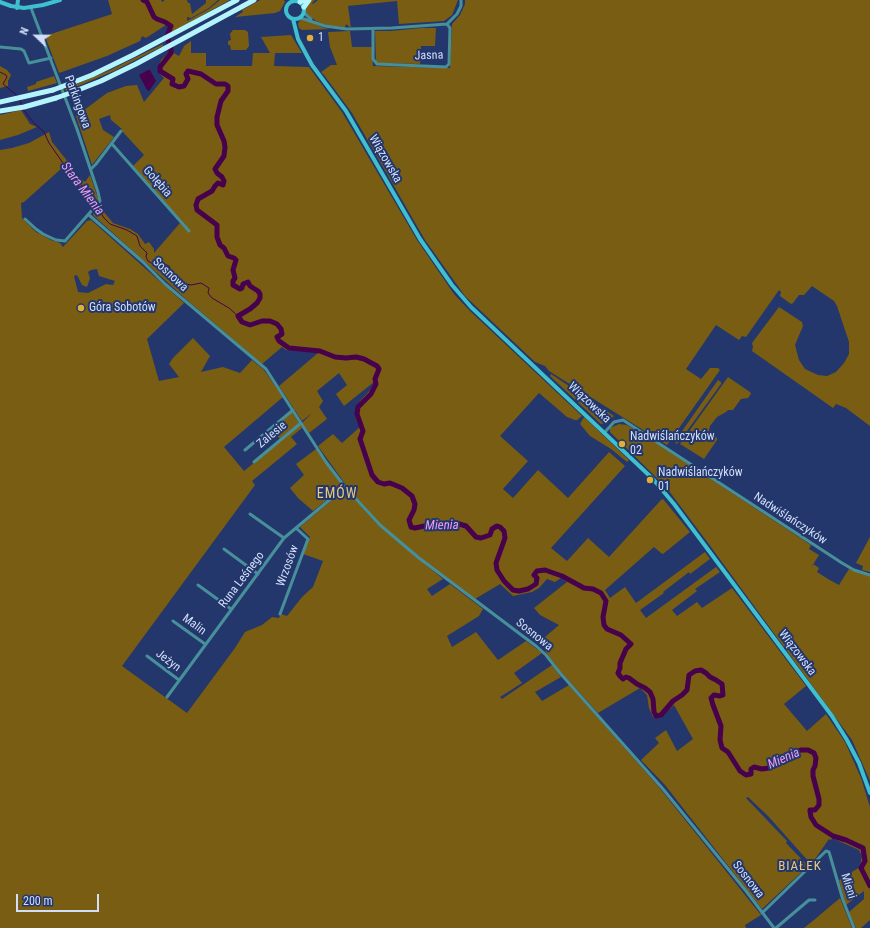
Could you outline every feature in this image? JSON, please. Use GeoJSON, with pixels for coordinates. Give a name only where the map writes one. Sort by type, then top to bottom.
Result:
{"type":"FeatureCollection","features":[{"type":"Feature","properties":{"kind":"highway"},"geometry":{"type":"LineString","coordinates":[[0,102],[53,90],[92,75],[160,42],[237,0]]}},
{"type":"Feature","properties":{"kind":"highway"},"geometry":{"type":"LineString","coordinates":[[0,111],[56,98],[101,81],[254,0]]}},
{"type":"Feature","properties":{"kind":"highway"},"geometry":{"type":"LineString","coordinates":[[302,3],[309,0]]}},
{"type":"Feature","properties":{"kind":"main road"},"geometry":{"type":"LineString","coordinates":[[17,8],[18,0]]}},
{"type":"Feature","properties":{"kind":"main road"},"geometry":{"type":"LineString","coordinates":[[0,2],[17,8],[31,8],[60,0]]}},
{"type":"Feature","properties":{"kind":"main road"},"geometry":{"type":"LineString","coordinates":[[290,2],[302,3],[304,13],[300,18],[292,19],[288,16],[286,12],[290,2]]}},
{"type":"Feature","properties":{"kind":"main road","name":"Wiązowska"},"geometry":{"type":"LineString","coordinates":[[296,29],[300,18]]}},
{"type":"Feature","properties":{"kind":"main road","name":"Wiązowska"},"geometry":{"type":"LineString","coordinates":[[292,19],[302,48],[312,65],[346,111],[420,239],[452,285],[471,308],[641,466],[664,492],[832,716],[859,763],[870,793]]}},
{"type":"Feature","properties":{"kind":"street"},"geometry":{"type":"LineString","coordinates":[[300,18],[339,29],[373,29],[448,24],[457,14],[461,6],[461,0]]}},
{"type":"Feature","properties":{"kind":"street","name":"Parkingowa"},"geometry":{"type":"LineString","coordinates":[[31,8],[51,58],[98,192],[100,201],[99,204],[89,215]]}},
{"type":"Feature","properties":{"kind":"street"},"geometry":{"type":"LineString","coordinates":[[304,13],[318,24]]}},
{"type":"Feature","properties":{"kind":"street","name":"Jasna"},"geometry":{"type":"LineString","coordinates":[[373,29],[373,59],[376,64],[446,67],[449,64],[450,28],[448,24]]}},
{"type":"Feature","properties":{"kind":"street"},"geometry":{"type":"LineString","coordinates":[[0,47],[21,49],[24,51],[28,63],[51,58]]}},
{"type":"Feature","properties":{"kind":"street"},"geometry":{"type":"LineString","coordinates":[[91,169],[121,131]]}},
{"type":"Feature","properties":{"kind":"street","name":"Gołębia"},"geometry":{"type":"LineString","coordinates":[[112,144],[189,231]]}},
{"type":"Feature","properties":{"kind":"street"},"geometry":{"type":"LineString","coordinates":[[25,219],[44,234],[56,240],[65,241],[89,215]]}},
{"type":"Feature","properties":{"kind":"street","name":"Sosnowa"},"geometry":{"type":"LineString","coordinates":[[89,215],[131,251],[164,284],[266,369],[326,462],[345,487],[380,526],[419,558],[546,655],[560,673],[663,789],[775,928]]}},
{"type":"Feature","properties":{"kind":"street"},"geometry":{"type":"LineString","coordinates":[[245,450],[293,410]]}},
{"type":"Feature","properties":{"kind":"street","name":"Nadwiślańczyków"},"geometry":{"type":"LineString","coordinates":[[605,432],[614,422],[623,420],[842,563],[854,570],[870,575]]}},
{"type":"Feature","properties":{"kind":"street","name":"Zalesie"},"geometry":{"type":"LineString","coordinates":[[254,462],[301,423]]}},
{"type":"Feature","properties":{"kind":"street","name":"Runa Leśnego"},"geometry":{"type":"LineString","coordinates":[[167,697],[284,538],[345,487]]}},
{"type":"Feature","properties":{"kind":"street"},"geometry":{"type":"LineString","coordinates":[[250,514],[284,538]]}},
{"type":"Feature","properties":{"kind":"street","name":"Wrzosów"},"geometry":{"type":"LineString","coordinates":[[280,614],[308,539],[296,528]]}},
{"type":"Feature","properties":{"kind":"street"},"geometry":{"type":"LineString","coordinates":[[224,549],[258,574]]}},
{"type":"Feature","properties":{"kind":"street"},"geometry":{"type":"LineString","coordinates":[[198,584],[231,609]]}},
{"type":"Feature","properties":{"kind":"street","name":"Malin"},"geometry":{"type":"LineString","coordinates":[[173,621],[205,644]]}},
{"type":"Feature","properties":{"kind":"street","name":"Jeżyn"},"geometry":{"type":"LineString","coordinates":[[147,656],[179,680]]}},
{"type":"Feature","properties":{"kind":"street","name":"Mieni"},"geometry":{"type":"LineString","coordinates":[[762,912],[826,851],[829,852],[843,900],[854,928]]}},
{"type":"Feature","properties":{"kind":"street"},"geometry":{"type":"LineString","coordinates":[[775,928],[809,900],[815,900]]}},
{"type":"Feature","properties":{"kind":"shaded area"},"geometry":{"type":"Polygon","coordinates":[[[108,0],[161,0],[162,2],[165,0],[187,0],[188,3],[190,3],[192,14],[206,3],[206,0],[218,0],[209,8],[191,18],[187,17],[187,21],[209,9],[220,0],[230,0],[170,33],[173,26],[169,23],[146,38],[142,36],[140,41],[107,56],[59,73],[45,36],[112,14],[108,0]]]}},
{"type":"Feature","properties":{"kind":"shaded area"},"geometry":{"type":"Polygon","coordinates":[[[260,0],[284,0],[285,2],[280,11],[275,13],[235,17],[243,12],[242,10],[260,0]]]}},
{"type":"Feature","properties":{"kind":"shaded area"},"geometry":{"type":"Polygon","coordinates":[[[312,0],[315,0],[312,3],[313,4],[318,0],[458,0],[452,15],[444,21],[399,24],[397,1],[348,6],[351,28],[346,24],[345,27],[343,27],[326,25],[316,21],[306,13],[306,5],[312,0]]]}},
{"type":"Feature","properties":{"kind":"shaded area"},"geometry":{"type":"Polygon","coordinates":[[[465,0],[870,0],[870,426],[846,408],[836,404],[833,408],[752,351],[752,343],[779,307],[802,322],[803,326],[795,345],[799,360],[805,369],[818,375],[827,376],[836,372],[844,363],[849,354],[849,342],[834,301],[812,286],[804,295],[799,295],[791,304],[780,296],[781,292],[779,290],[746,337],[742,336],[739,340],[716,325],[686,369],[701,379],[710,368],[718,368],[720,370],[667,445],[549,371],[545,366],[535,362],[465,296],[425,240],[352,113],[321,72],[331,65],[337,65],[330,47],[328,32],[350,31],[352,47],[372,47],[373,66],[450,68],[452,24],[460,15],[465,4],[465,0]]]}},
{"type":"Feature","properties":{"kind":"shaded area"},"geometry":{"type":"Polygon","coordinates":[[[304,19],[324,28],[331,29],[302,30],[299,28],[298,24],[300,20],[304,19]]]}},
{"type":"Feature","properties":{"kind":"shaded area"},"geometry":{"type":"Polygon","coordinates":[[[436,28],[435,46],[421,46],[420,64],[376,62],[375,31],[436,28]]]}},
{"type":"Feature","properties":{"kind":"shaded area"},"geometry":{"type":"Polygon","coordinates":[[[233,30],[245,30],[248,32],[249,46],[246,50],[231,50],[230,45],[228,45],[228,41],[231,40],[230,34],[233,30]]]}},
{"type":"Feature","properties":{"kind":"shaded area"},"geometry":{"type":"Polygon","coordinates":[[[291,35],[302,53],[275,53],[274,66],[309,67],[342,112],[417,240],[454,294],[470,311],[582,416],[577,420],[567,417],[539,393],[500,436],[528,461],[503,489],[513,498],[538,470],[568,498],[609,452],[625,466],[551,548],[567,561],[588,538],[609,557],[663,499],[690,532],[663,554],[654,547],[605,590],[610,598],[625,587],[636,603],[705,552],[710,559],[690,574],[689,572],[663,592],[664,593],[640,610],[646,618],[716,567],[720,572],[695,589],[697,591],[672,610],[677,616],[697,602],[702,608],[732,588],[806,686],[784,704],[807,731],[826,714],[845,742],[861,778],[870,807],[870,920],[861,928],[856,928],[849,912],[864,899],[864,891],[846,905],[839,880],[860,867],[862,856],[859,850],[832,838],[831,840],[829,839],[815,859],[810,863],[768,816],[748,797],[746,798],[787,841],[786,843],[808,866],[762,909],[665,785],[641,760],[659,743],[655,738],[666,730],[677,751],[693,739],[674,705],[660,718],[653,717],[649,708],[647,695],[640,688],[598,713],[561,672],[545,651],[546,649],[538,643],[559,625],[540,615],[534,608],[567,582],[561,578],[555,582],[547,579],[539,588],[532,592],[513,596],[500,584],[475,599],[427,563],[380,524],[351,492],[318,446],[333,434],[342,443],[360,427],[356,419],[356,409],[360,401],[374,386],[374,382],[344,406],[336,394],[347,385],[339,373],[317,391],[323,401],[319,407],[327,419],[309,433],[302,423],[312,413],[302,421],[279,386],[318,353],[286,350],[282,347],[262,364],[187,300],[93,215],[99,206],[113,223],[130,229],[138,234],[145,244],[149,242],[154,249],[154,253],[180,223],[190,232],[133,166],[144,155],[122,131],[122,129],[111,120],[110,115],[99,119],[103,130],[114,137],[92,165],[76,116],[107,93],[126,86],[137,85],[144,102],[164,78],[159,73],[158,69],[161,60],[170,51],[179,56],[184,46],[191,41],[191,53],[206,53],[206,66],[252,66],[253,53],[270,53],[261,37],[291,35]]]}},
{"type":"Feature","properties":{"kind":"shaded area"},"geometry":{"type":"Polygon","coordinates":[[[163,44],[163,46],[114,71],[66,91],[65,89],[108,71],[163,44]]]}},
{"type":"Feature","properties":{"kind":"shaded area"},"geometry":{"type":"Polygon","coordinates":[[[0,66],[7,70],[11,75],[8,81],[8,86],[0,88],[0,66]]]}},
{"type":"Feature","properties":{"kind":"shaded area"},"geometry":{"type":"Polygon","coordinates":[[[150,70],[156,81],[149,91],[139,75],[150,70]]]}},
{"type":"Feature","properties":{"kind":"shaded area"},"geometry":{"type":"Polygon","coordinates":[[[54,76],[57,83],[28,91],[27,87],[36,84],[36,82],[54,76]]]}},
{"type":"Feature","properties":{"kind":"shaded area"},"geometry":{"type":"Polygon","coordinates":[[[21,110],[30,124],[37,127],[18,135],[0,140],[0,115],[21,110]]]}},
{"type":"Feature","properties":{"kind":"shaded area"},"geometry":{"type":"Polygon","coordinates":[[[49,132],[52,142],[73,168],[74,172],[85,182],[90,175],[99,201],[95,206],[73,178],[62,168],[21,203],[22,218],[36,232],[60,243],[63,247],[87,221],[91,220],[184,303],[147,339],[159,381],[179,377],[169,364],[193,338],[210,356],[201,372],[223,367],[240,373],[252,360],[264,370],[283,397],[224,447],[244,471],[300,425],[302,428],[291,437],[297,444],[252,481],[255,485],[122,666],[187,713],[245,632],[262,625],[272,617],[279,618],[281,614],[287,616],[302,597],[313,587],[323,561],[303,554],[310,537],[300,527],[345,489],[379,526],[443,579],[427,589],[432,596],[450,584],[483,609],[479,616],[447,636],[452,647],[476,632],[498,660],[526,641],[542,653],[514,673],[522,683],[500,697],[502,699],[552,665],[561,677],[535,692],[542,701],[569,685],[658,786],[761,915],[745,925],[746,928],[0,928],[0,150],[29,143],[49,132]],[[97,269],[88,272],[90,278],[87,287],[82,285],[77,275],[74,276],[78,292],[88,293],[106,284],[113,285],[115,281],[99,276],[97,269]]]}},
{"type":"Feature","properties":{"kind":"shaded area"},"geometry":{"type":"Polygon","coordinates":[[[551,374],[614,416],[605,423],[601,424],[550,376],[551,374]]]}},
{"type":"Feature","properties":{"kind":"shaded area"},"geometry":{"type":"Polygon","coordinates":[[[728,377],[751,394],[748,398],[741,399],[733,410],[728,410],[717,417],[710,426],[710,433],[717,438],[717,440],[704,459],[680,444],[728,377]]]}},
{"type":"Feature","properties":{"kind":"shaded area"},"geometry":{"type":"Polygon","coordinates":[[[718,380],[721,384],[676,444],[675,441],[718,380]]]}},
{"type":"Feature","properties":{"kind":"shaded area"},"geometry":{"type":"Polygon","coordinates":[[[292,412],[299,423],[280,439],[272,429],[292,412]]]}},
{"type":"Feature","properties":{"kind":"shaded area"},"geometry":{"type":"Polygon","coordinates":[[[584,417],[629,460],[627,462],[611,449],[590,436],[580,424],[584,417]]]}},
{"type":"Feature","properties":{"kind":"shaded area"},"geometry":{"type":"Polygon","coordinates":[[[619,424],[627,425],[650,439],[811,545],[809,549],[819,555],[813,564],[819,568],[817,572],[828,579],[839,585],[849,569],[870,576],[870,781],[852,740],[708,543],[666,487],[610,432],[610,428],[619,424]]]}},
{"type":"Feature","properties":{"kind":"shaded area"},"geometry":{"type":"Polygon","coordinates":[[[316,449],[343,487],[313,511],[298,498],[290,488],[304,475],[296,464],[316,449]]]}},
{"type":"Feature","properties":{"kind":"shaded area"},"geometry":{"type":"Polygon","coordinates":[[[870,537],[870,572],[862,570],[863,566],[856,563],[870,537]]]}},
{"type":"Feature","properties":{"kind":"shaded area"},"geometry":{"type":"Polygon","coordinates":[[[840,898],[852,928],[804,928],[814,920],[840,898]]]}},
{"type":"Feature","properties":{"kind":"waterway","name":"Mienia"},"geometry":{"type":"LineString","coordinates":[[143,0],[147,2],[154,17],[171,26],[167,36],[171,53],[160,67],[160,71],[173,79],[172,84],[179,87],[184,86],[188,79],[186,74],[188,71],[201,74],[216,84],[225,84],[228,86],[228,91],[221,101],[217,117],[217,125],[225,147],[224,156],[215,169],[222,177],[224,181],[223,185],[218,183],[212,191],[198,199],[196,205],[197,210],[217,225],[217,237],[220,245],[224,248],[228,256],[236,260],[233,270],[235,278],[233,285],[240,289],[242,288],[243,284],[248,282],[250,286],[260,294],[260,298],[257,303],[238,316],[242,322],[250,325],[262,321],[270,321],[277,324],[281,329],[282,334],[277,337],[279,341],[289,348],[320,351],[335,357],[356,357],[364,359],[377,366],[379,369],[375,379],[376,384],[371,394],[358,407],[357,414],[363,431],[360,439],[372,475],[378,482],[384,484],[390,483],[402,488],[412,496],[415,504],[409,520],[411,527],[415,528],[434,524],[456,523],[466,526],[476,537],[481,538],[490,535],[492,529],[497,526],[500,527],[504,531],[505,538],[496,563],[497,570],[504,581],[513,590],[519,591],[528,589],[536,584],[537,578],[534,575],[537,571],[545,570],[562,576],[584,588],[593,589],[601,593],[606,601],[603,617],[604,625],[607,629],[621,635],[631,644],[626,649],[620,663],[618,673],[623,679],[626,677],[629,678],[650,692],[653,699],[654,712],[656,716],[661,715],[673,701],[687,690],[689,675],[695,671],[701,670],[722,684],[723,695],[714,695],[711,698],[721,726],[720,740],[722,748],[728,752],[740,771],[746,775],[751,774],[751,769],[754,767],[762,769],[769,768],[777,763],[778,759],[801,750],[808,750],[814,753],[816,758],[813,776],[819,799],[819,805],[815,810],[810,810],[811,817],[816,825],[833,836],[863,848],[865,861],[861,868],[870,886]]}},
{"type":"Feature","properties":{"kind":"waterway","name":"Stara Mienia"},"geometry":{"type":"LineString","coordinates":[[0,72],[7,77],[3,84],[19,97]]}},
{"type":"Feature","properties":{"kind":"waterway","name":"Stara Mienia"},"geometry":{"type":"LineString","coordinates":[[20,100],[22,106]]}},
{"type":"Feature","properties":{"kind":"waterway","name":"Stara Mienia"},"geometry":{"type":"LineString","coordinates":[[23,109],[33,122],[44,132],[49,143],[72,176],[83,187],[89,199],[95,204]]}},
{"type":"Feature","properties":{"kind":"waterway","name":"Stara Mienia"},"geometry":{"type":"LineString","coordinates":[[97,207],[110,224],[127,230],[137,236],[140,246],[147,253],[146,257],[148,261],[153,264],[167,265],[170,267],[168,273],[175,281],[191,285],[201,283],[209,288],[208,293],[212,298],[229,308],[238,316]]}},
{"type":"Feature","properties":{"kind":"place","name":"1"},"geometry":{"type":"Point","coordinates":[310,38]}},
{"type":"Feature","properties":{"kind":"place","name":"Góra Sobotów"},"geometry":{"type":"Point","coordinates":[81,308]}},
{"type":"Feature","properties":{"kind":"place","name":"Nadwiślańczyków 02"},"geometry":{"type":"Point","coordinates":[622,444]}},
{"type":"Feature","properties":{"kind":"place","name":"Nadwiślańczyków 01"},"geometry":{"type":"Point","coordinates":[650,480]}},
{"type":"Feature","properties":{"kind":"district","name":"EMÓW"},"geometry":{"type":"Point","coordinates":[337,494]}},
{"type":"Feature","properties":{"kind":"district","name":"BIAŁEK"},"geometry":{"type":"Point","coordinates":[800,867]}}]}
